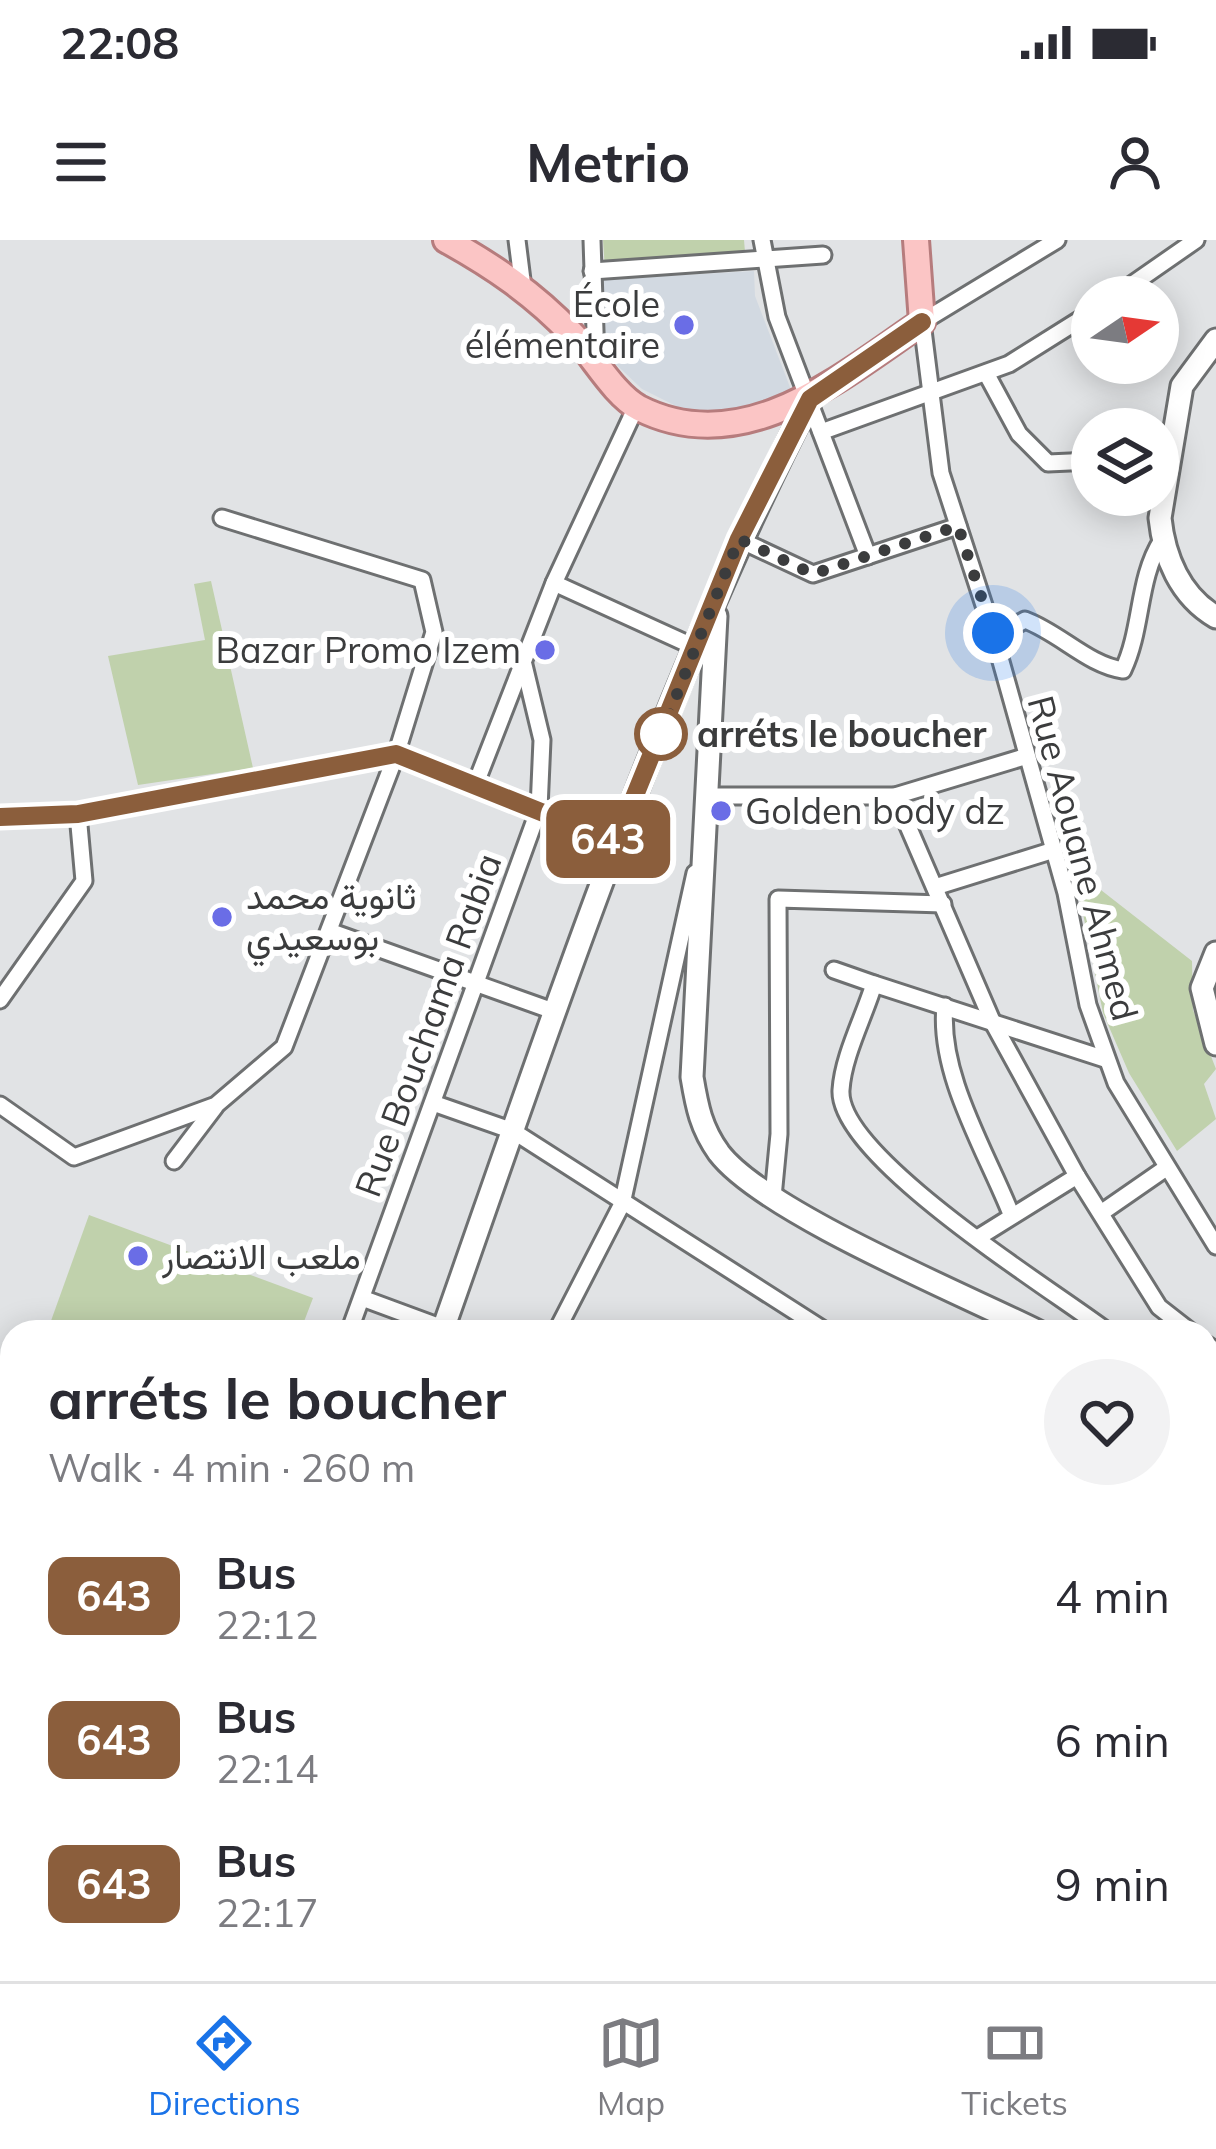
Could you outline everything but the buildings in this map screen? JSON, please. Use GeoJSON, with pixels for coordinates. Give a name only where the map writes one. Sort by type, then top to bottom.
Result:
{"type":"FeatureCollection","features":[{"type":"Feature","properties":{"kind":"main road"},"geometry":{"type":"LineString","coordinates":[[446,240],[523,288],[636,407],[689,422],[751,421],[810,399],[922,322],[916,240]]}},
{"type":"Feature","properties":{"kind":"main road"},"geometry":{"type":"LineString","coordinates":[[1177,408],[1182,386],[1216,340]]}},
{"type":"Feature","properties":{"kind":"main road"},"geometry":{"type":"LineString","coordinates":[[810,399],[717,591],[705,652],[707,796],[692,1077],[699,1122],[722,1158],[773,1197],[1014,1320]]}},
{"type":"Feature","properties":{"kind":"main road"},"geometry":{"type":"LineString","coordinates":[[1160,516],[1162,539],[1184,588],[1216,616]]}},
{"type":"Feature","properties":{"kind":"main road"},"geometry":{"type":"LineString","coordinates":[[450,1320],[616,842],[705,652]]}},
{"type":"Feature","properties":{"kind":"main road"},"geometry":{"type":"LineString","coordinates":[[1216,952],[1202,988],[1216,1044]]}},
{"type":"Feature","properties":{"kind":"street"},"geometry":{"type":"LineString","coordinates":[[518,240],[523,288]]}},
{"type":"Feature","properties":{"kind":"street"},"geometry":{"type":"LineString","coordinates":[[592,240],[596,361]]}},
{"type":"Feature","properties":{"kind":"street"},"geometry":{"type":"LineString","coordinates":[[762,240],[777,316],[868,556]]}},
{"type":"Feature","properties":{"kind":"street"},"geometry":{"type":"LineString","coordinates":[[922,322],[1057,240]]}},
{"type":"Feature","properties":{"kind":"street"},"geometry":{"type":"LineString","coordinates":[[1144,276],[1196,240]]}},
{"type":"Feature","properties":{"kind":"street"},"geometry":{"type":"LineString","coordinates":[[592,271],[823,255]]}},
{"type":"Feature","properties":{"kind":"street","name":"Rue Aouane Ahmed"},"geometry":{"type":"LineString","coordinates":[[922,322],[940,473],[994,637],[1024,757],[1054,850],[1105,1059],[1216,1246]]}},
{"type":"Feature","properties":{"kind":"street"},"geometry":{"type":"LineString","coordinates":[[821,432],[986,373],[1071,324]]}},
{"type":"Feature","properties":{"kind":"street"},"geometry":{"type":"LineString","coordinates":[[986,373],[1019,434],[1048,463],[1071,462]]}},
{"type":"Feature","properties":{"kind":"street"},"geometry":{"type":"LineString","coordinates":[[476,783],[554,583],[636,407]]}},
{"type":"Feature","properties":{"kind":"street"},"geometry":{"type":"LineString","coordinates":[[174,1161],[217,1105],[284,1047],[332,932],[434,632],[422,580],[222,518]]}},
{"type":"Feature","properties":{"kind":"street"},"geometry":{"type":"LineString","coordinates":[[739,539],[812,574],[958,526]]}},
{"type":"Feature","properties":{"kind":"street"},"geometry":{"type":"LineString","coordinates":[[994,637],[1025,620],[1081,648],[1100,667],[1123,670],[1137,640],[1147,571],[1162,539]]}},
{"type":"Feature","properties":{"kind":"street"},"geometry":{"type":"LineString","coordinates":[[554,583],[705,652]]}},
{"type":"Feature","properties":{"kind":"street","name":"Rue Bouchama Rabia"},"geometry":{"type":"LineString","coordinates":[[354,1320],[539,809],[542,740],[524,665]]}},
{"type":"Feature","properties":{"kind":"street"},"geometry":{"type":"LineString","coordinates":[[0,817],[78,814],[396,754],[616,842]]}},
{"type":"Feature","properties":{"kind":"street"},"geometry":{"type":"LineString","coordinates":[[707,796],[895,796],[1024,757]]}},
{"type":"Feature","properties":{"kind":"street"},"geometry":{"type":"LineString","coordinates":[[895,796],[993,1023],[1077,1176],[1159,1307],[1176,1320]]}},
{"type":"Feature","properties":{"kind":"street"},"geometry":{"type":"LineString","coordinates":[[0,1000],[84,881],[78,814]]}},
{"type":"Feature","properties":{"kind":"street"},"geometry":{"type":"LineString","coordinates":[[562,1320],[622,1204],[706,821]]}},
{"type":"Feature","properties":{"kind":"street"},"geometry":{"type":"LineString","coordinates":[[935,887],[1054,850]]}},
{"type":"Feature","properties":{"kind":"street"},"geometry":{"type":"LineString","coordinates":[[773,1197],[783,952],[778,899],[943,904]]}},
{"type":"Feature","properties":{"kind":"street"},"geometry":{"type":"LineString","coordinates":[[332,932],[556,1012]]}},
{"type":"Feature","properties":{"kind":"street"},"geometry":{"type":"LineString","coordinates":[[834,970],[1105,1059]]}},
{"type":"Feature","properties":{"kind":"street"},"geometry":{"type":"LineString","coordinates":[[874,984],[841,1091],[848,1122],[886,1169],[1092,1320]]}},
{"type":"Feature","properties":{"kind":"street"},"geometry":{"type":"LineString","coordinates":[[945,1006],[943,1030],[954,1073],[1012,1214]]}},
{"type":"Feature","properties":{"kind":"street"},"geometry":{"type":"LineString","coordinates":[[433,1103],[514,1131],[808,1320]]}},
{"type":"Feature","properties":{"kind":"street"},"geometry":{"type":"LineString","coordinates":[[0,1105],[74,1157],[217,1105]]}},
{"type":"Feature","properties":{"kind":"street"},"geometry":{"type":"LineString","coordinates":[[1101,1213],[1166,1168]]}},
{"type":"Feature","properties":{"kind":"street"},"geometry":{"type":"LineString","coordinates":[[979,1237],[1077,1176]]}},
{"type":"Feature","properties":{"kind":"street"},"geometry":{"type":"LineString","coordinates":[[362,1298],[418,1320]]}},
{"type":"Feature","properties":{"kind":"shaded area","name":"École élémentaire"},"geometry":{"type":"Polygon","coordinates":[[[754,271],[755,296],[793,395],[739,411],[690,413],[642,389],[604,353],[598,280],[754,271]]]}},
{"type":"Feature","properties":{"kind":"green space"},"geometry":{"type":"Polygon","coordinates":[[[603,240],[744,240],[746,264],[605,270],[603,240]]]}},
{"type":"Feature","properties":{"kind":"green space"},"geometry":{"type":"Polygon","coordinates":[[[211,581],[253,768],[138,785],[108,656],[205,640],[194,584],[211,581]]]}},
{"type":"Feature","properties":{"kind":"green space"},"geometry":{"type":"Polygon","coordinates":[[[1074,869],[1192,961],[1193,1010],[1216,1069],[1204,1084],[1216,1119],[1177,1151],[1129,1073],[1103,1013],[1074,869]]]}},
{"type":"Feature","properties":{"kind":"green space","name":"ملعب الانتصار"},"geometry":{"type":"Polygon","coordinates":[[[89,1215],[313,1298],[305,1320],[51,1320],[89,1215]]]}},
{"type":"Feature","properties":{"kind":"bus line","name":"643"},"geometry":{"type":"LineString","coordinates":[[0,817],[78,814],[396,754],[616,842],[739,539],[810,399],[922,322]]}},
{"type":"Feature","properties":{"kind":"place","name":"École élémentaire"},"geometry":{"type":"Point","coordinates":[684,325]}},
{"type":"Feature","properties":{"kind":"place","name":"Bazar Promo Izem"},"geometry":{"type":"Point","coordinates":[545,650]}},
{"type":"Feature","properties":{"kind":"place","name":"arréts le boucher"},"geometry":{"type":"Point","coordinates":[661,734]}},
{"type":"Feature","properties":{"kind":"place","name":"Golden body dz"},"geometry":{"type":"Point","coordinates":[721,811]}},
{"type":"Feature","properties":{"kind":"place","name":"ثانوية محمد بوسعيدي"},"geometry":{"type":"Point","coordinates":[222,917]}},
{"type":"Feature","properties":{"kind":"place","name":"ملعب الانتصار"},"geometry":{"type":"Point","coordinates":[138,1256]}},
{"type":"Feature","properties":{"kind":"route"},"geometry":{"type":"LineString","coordinates":[[661,734],[739,539],[813,574],[958,526],[993,633]]}}]}
